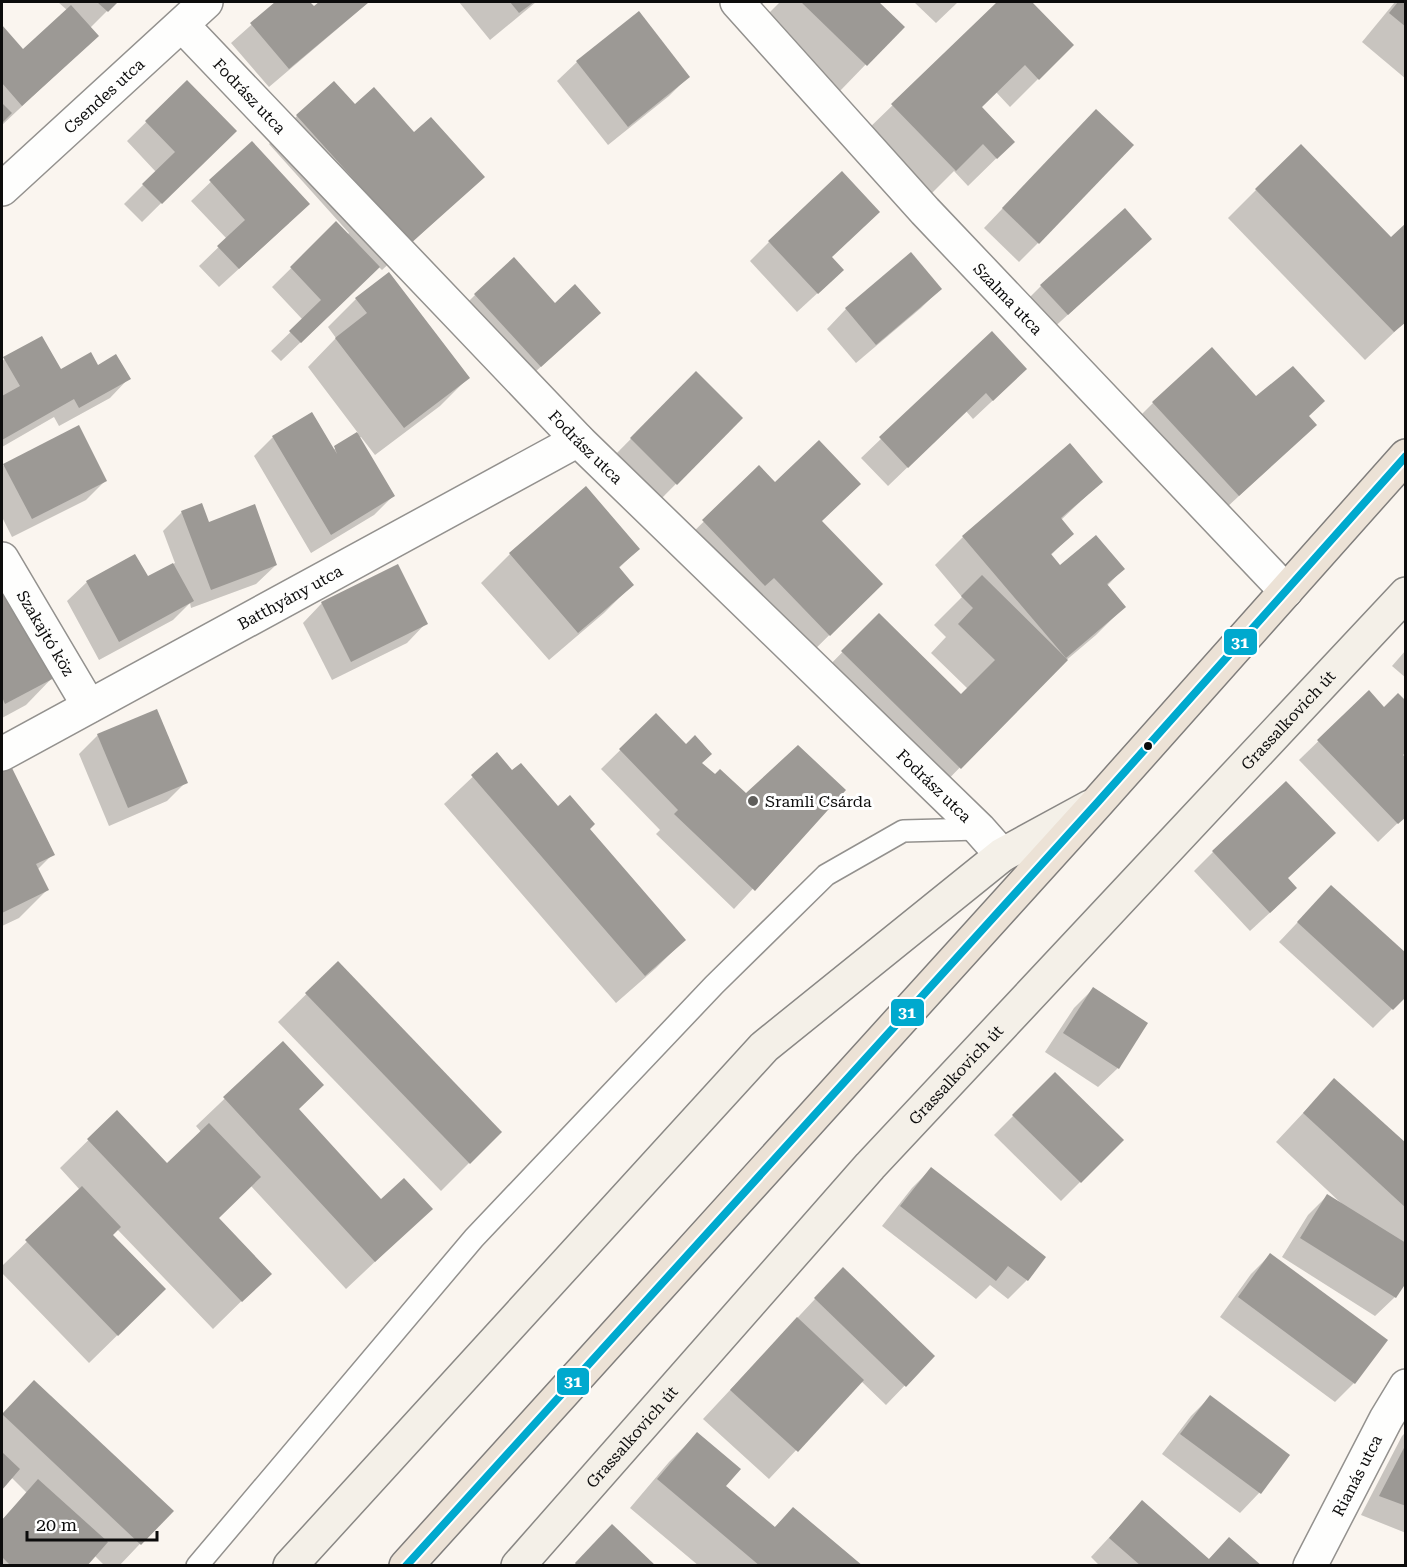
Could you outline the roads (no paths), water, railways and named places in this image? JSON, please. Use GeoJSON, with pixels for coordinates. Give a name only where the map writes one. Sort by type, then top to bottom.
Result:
{"type":"FeatureCollection","features":[{"type":"Feature","properties":{"kind":"main road"},"geometry":{"type":"LineString","coordinates":[[406,1566],[1097,803],[1406,456]]}},
{"type":"Feature","properties":{"kind":"street","name":"Csendes utca"},"geometry":{"type":"LineString","coordinates":[[2,189],[206,2]]}},
{"type":"Feature","properties":{"kind":"street","name":"Szalma utca"},"geometry":{"type":"LineString","coordinates":[[738,2],[925,212],[1286,591]]}},
{"type":"Feature","properties":{"kind":"street","name":"Fodrász utca"},"geometry":{"type":"LineString","coordinates":[[182,25],[578,440],[1002,855]]}},
{"type":"Feature","properties":{"kind":"street","name":"Batthyány utca"},"geometry":{"type":"LineString","coordinates":[[2,754],[578,440]]}},
{"type":"Feature","properties":{"kind":"street","name":"Szakajtó köz"},"geometry":{"type":"LineString","coordinates":[[2,559],[89,706]]}},
{"type":"Feature","properties":{"kind":"street","name":"Grassalkovich út"},"geometry":{"type":"LineString","coordinates":[[518,1566],[870,1166],[1406,594]]}},
{"type":"Feature","properties":{"kind":"street"},"geometry":{"type":"LineString","coordinates":[[290,1566],[764,1047],[1002,855],[1097,803]]}},
{"type":"Feature","properties":{"kind":"street","name":"Rianás utca"},"geometry":{"type":"LineString","coordinates":[[1310,1566],[1386,1419],[1406,1386]]}},
{"type":"Feature","properties":{"kind":"lane"},"geometry":{"type":"LineString","coordinates":[[197,1566],[474,1238],[714,985],[826,875],[903,831],[979,830]]}},
{"type":"Feature","properties":{"kind":"place","name":"Sramli Csárda"},"geometry":{"type":"Point","coordinates":[753,801]}}]}
